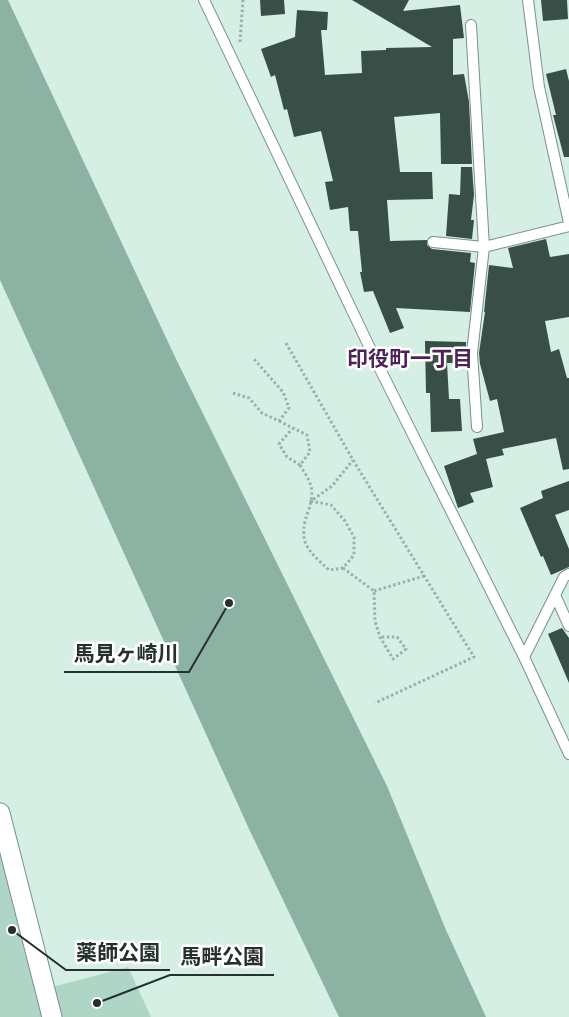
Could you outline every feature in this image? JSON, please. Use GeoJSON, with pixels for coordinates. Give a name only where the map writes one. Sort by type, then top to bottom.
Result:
{"type":"FeatureCollection","features":[{"type":"Feature","properties":{"kind":"street"},"geometry":{"type":"LineString","coordinates":[[0,813],[52,1017]]}},
{"type":"Feature","properties":{"kind":"lane"},"geometry":{"type":"LineString","coordinates":[[204,0],[378,365],[524,657],[569,754]]}},
{"type":"Feature","properties":{"kind":"lane"},"geometry":{"type":"LineString","coordinates":[[433,242],[484,247],[569,224],[539,87],[528,0]]}},
{"type":"Feature","properties":{"kind":"lane"},"geometry":{"type":"LineString","coordinates":[[471,25],[484,247],[472,353],[477,428]]}},
{"type":"Feature","properties":{"kind":"lane"},"geometry":{"type":"LineString","coordinates":[[524,657],[564,577],[569,574]]}},
{"type":"Feature","properties":{"kind":"lane"},"geometry":{"type":"LineString","coordinates":[[555,595],[569,626]]}},
{"type":"Feature","properties":{"kind":"path"},"geometry":{"type":"LineString","coordinates":[[237,70],[244,0]]}},
{"type":"Feature","properties":{"kind":"path"},"geometry":{"type":"LineString","coordinates":[[286,343],[353,460],[474,657],[375,703]]}},
{"type":"Feature","properties":{"kind":"path"},"geometry":{"type":"LineString","coordinates":[[254,359],[282,392],[289,408],[279,421]]}},
{"type":"Feature","properties":{"kind":"path"},"geometry":{"type":"LineString","coordinates":[[233,393],[249,398],[262,413],[307,435],[310,452],[300,465]]}},
{"type":"Feature","properties":{"kind":"path"},"geometry":{"type":"LineString","coordinates":[[292,429],[279,444],[288,457],[300,465],[311,487],[311,502],[305,519],[303,540],[311,554],[329,570],[343,568],[354,556],[354,537],[345,521],[330,505],[311,502]]}},
{"type":"Feature","properties":{"kind":"path"},"geometry":{"type":"LineString","coordinates":[[311,502],[332,486],[353,460]]}},
{"type":"Feature","properties":{"kind":"path"},"geometry":{"type":"LineString","coordinates":[[343,568],[374,591]]}},
{"type":"Feature","properties":{"kind":"path"},"geometry":{"type":"LineString","coordinates":[[374,591],[424,576]]}},
{"type":"Feature","properties":{"kind":"path"},"geometry":{"type":"LineString","coordinates":[[374,591],[375,621],[380,637],[393,659],[406,649],[397,637],[380,637]]}},
{"type":"Feature","properties":{"kind":"shaded area"},"geometry":{"type":"Polygon","coordinates":[[[0,0],[8,0],[176,359],[387,786],[446,930],[486,1017],[339,1017],[250,831],[0,280],[0,0]]]}},
{"type":"Feature","properties":{"kind":"shaded area"},"geometry":{"type":"Polygon","coordinates":[[[0,843],[49,1017],[0,1017],[0,843]]]}},
{"type":"Feature","properties":{"kind":"shaded area"},"geometry":{"type":"Polygon","coordinates":[[[128,967],[151,1017],[52,1017],[45,989],[128,967]]]}},
{"type":"Feature","properties":{"kind":"building"},"geometry":{"type":"Polygon","coordinates":[[[260,0],[284,0],[285,14],[261,16],[260,0]]]}},
{"type":"Feature","properties":{"kind":"building"},"geometry":{"type":"Polygon","coordinates":[[[352,0],[409,0],[403,11],[460,5],[464,38],[453,39],[453,75],[464,74],[469,102],[472,164],[441,164],[440,113],[394,117],[400,172],[432,172],[433,199],[387,200],[390,241],[427,240],[427,245],[432,249],[471,253],[470,262],[475,263],[470,312],[396,308],[404,328],[390,333],[373,291],[364,292],[360,272],[362,272],[358,231],[350,231],[348,207],[330,210],[325,182],[333,181],[321,131],[294,137],[287,109],[284,110],[275,75],[271,77],[261,49],[295,37],[297,10],[328,12],[327,30],[321,30],[325,75],[362,73],[361,51],[386,50],[386,48],[432,47],[352,0]]]}},
{"type":"Feature","properties":{"kind":"building"},"geometry":{"type":"Polygon","coordinates":[[[541,0],[567,0],[568,19],[543,21],[541,0]]]}},
{"type":"Feature","properties":{"kind":"building"},"geometry":{"type":"Polygon","coordinates":[[[566,69],[569,81],[569,157],[564,157],[553,115],[556,115],[546,74],[566,69]]]}},
{"type":"Feature","properties":{"kind":"building"},"geometry":{"type":"Polygon","coordinates":[[[461,167],[472,167],[474,195],[471,220],[474,220],[472,239],[446,236],[449,194],[460,195],[461,167]]]}},
{"type":"Feature","properties":{"kind":"building"},"geometry":{"type":"Polygon","coordinates":[[[546,239],[550,257],[569,254],[569,317],[545,321],[551,352],[559,349],[567,378],[569,378],[569,469],[563,470],[556,438],[502,449],[504,455],[486,459],[493,487],[470,493],[474,502],[458,508],[444,466],[477,454],[473,439],[504,432],[497,399],[490,401],[479,353],[489,265],[513,268],[508,248],[546,239]]]}},
{"type":"Feature","properties":{"kind":"building"},"geometry":{"type":"Polygon","coordinates":[[[425,341],[466,342],[466,363],[447,363],[449,399],[460,399],[462,431],[431,432],[430,393],[426,393],[425,341]]]}},
{"type":"Feature","properties":{"kind":"building"},"geometry":{"type":"Polygon","coordinates":[[[569,481],[569,510],[555,515],[569,549],[569,567],[551,575],[543,556],[541,557],[520,508],[543,498],[541,491],[569,481]]]}},
{"type":"Feature","properties":{"kind":"building"},"geometry":{"type":"Polygon","coordinates":[[[562,628],[569,638],[569,683],[548,634],[562,628]]]}},
{"type":"Feature","properties":{"kind":"place","name":"馬見ヶ崎川"},"geometry":{"type":"Point","coordinates":[229,603]}},
{"type":"Feature","properties":{"kind":"place","name":"薬師公園"},"geometry":{"type":"Point","coordinates":[12,930]}},
{"type":"Feature","properties":{"kind":"place","name":"馬畔公園"},"geometry":{"type":"Point","coordinates":[97,1003]}},
{"type":"Feature","properties":{"kind":"district","name":"印役町一丁目"},"geometry":{"type":"Point","coordinates":[410,359]}}]}
